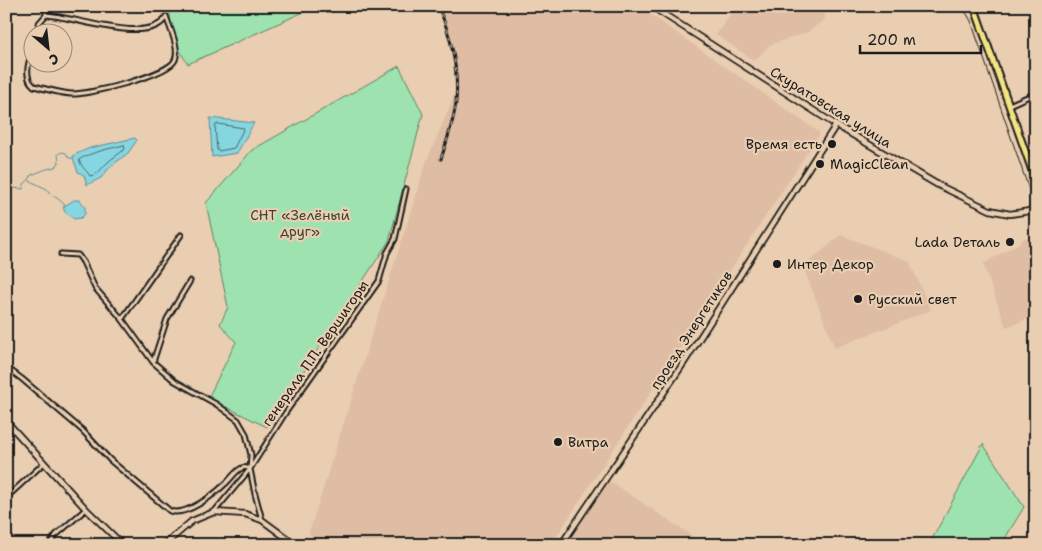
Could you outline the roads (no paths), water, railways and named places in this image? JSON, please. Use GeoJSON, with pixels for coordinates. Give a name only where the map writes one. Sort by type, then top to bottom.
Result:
{"type":"FeatureCollection","features":[{"type":"Feature","properties":{"kind":"main road"},"geometry":{"type":"LineString","coordinates":[[974,6],[1008,105],[1034,171],[1036,182]]}},
{"type":"Feature","properties":{"kind":"street"},"geometry":{"type":"LineString","coordinates":[[40,22],[46,15],[46,6]]}},
{"type":"Feature","properties":{"kind":"street","name":"Скуратовская улица"},"geometry":{"type":"LineString","coordinates":[[651,6],[836,125],[938,185],[990,210],[1010,214],[1036,210]]}},
{"type":"Feature","properties":{"kind":"street"},"geometry":{"type":"LineString","coordinates":[[28,72],[29,82],[34,86],[71,94],[115,86],[149,76],[173,65],[176,59],[177,50],[166,16],[160,24],[152,28],[137,30],[46,15]]}},
{"type":"Feature","properties":{"kind":"street"},"geometry":{"type":"LineString","coordinates":[[1008,105],[1036,93]]}},
{"type":"Feature","properties":{"kind":"street","name":"проезд Энергетиков"},"geometry":{"type":"LineString","coordinates":[[561,545],[685,361],[836,125]]}},
{"type":"Feature","properties":{"kind":"street","name":"генерала П.П. Вершигоры"},"geometry":{"type":"LineString","coordinates":[[214,512],[250,469],[286,412],[379,281],[388,253],[395,239],[406,189]]}},
{"type":"Feature","properties":{"kind":"street"},"geometry":{"type":"LineString","coordinates":[[122,319],[181,235]]}},
{"type":"Feature","properties":{"kind":"street"},"geometry":{"type":"LineString","coordinates":[[61,254],[78,256],[83,262],[95,288],[122,319],[153,362],[175,381],[216,404],[238,420],[246,434],[251,455],[250,469],[262,520]]}},
{"type":"Feature","properties":{"kind":"street"},"geometry":{"type":"LineString","coordinates":[[153,362],[168,319],[190,281]]}},
{"type":"Feature","properties":{"kind":"street"},"geometry":{"type":"LineString","coordinates":[[6,367],[82,430],[110,460],[170,511],[177,513],[191,507],[220,489],[242,468],[250,469]]}},
{"type":"Feature","properties":{"kind":"street"},"geometry":{"type":"LineString","coordinates":[[6,421],[86,509],[123,545]]}},
{"type":"Feature","properties":{"kind":"street"},"geometry":{"type":"LineString","coordinates":[[6,498],[44,463]]}},
{"type":"Feature","properties":{"kind":"street"},"geometry":{"type":"LineString","coordinates":[[49,545],[56,535],[86,509]]}},
{"type":"Feature","properties":{"kind":"street"},"geometry":{"type":"LineString","coordinates":[[164,545],[192,521],[214,512],[245,514],[262,520],[296,545]]}},
{"type":"Feature","properties":{"kind":"water"},"geometry":{"type":"Polygon","coordinates":[[[210,118],[254,123],[237,153],[212,157],[210,118]]]}},
{"type":"Feature","properties":{"kind":"water"},"geometry":{"type":"Polygon","coordinates":[[[135,138],[137,140],[128,153],[110,167],[101,178],[87,185],[84,175],[78,172],[73,158],[74,155],[90,148],[135,138]]]}},
{"type":"Feature","properties":{"kind":"water"},"geometry":{"type":"Polygon","coordinates":[[[74,200],[80,200],[85,207],[85,214],[81,218],[74,219],[65,212],[63,207],[74,200]]]}},
{"type":"Feature","properties":{"kind":"waterway"},"geometry":{"type":"LineString","coordinates":[[6,193],[12,192],[12,188],[23,189],[24,184],[31,175],[55,167],[59,163],[58,154],[66,153],[69,158],[73,158]]}},
{"type":"Feature","properties":{"kind":"waterway"},"geometry":{"type":"LineString","coordinates":[[30,181],[47,189],[50,194],[65,205]]}},
{"type":"Feature","properties":{"kind":"tram line"},"geometry":{"type":"LineString","coordinates":[[958,6],[967,14],[971,21],[1036,210]]}},
{"type":"Feature","properties":{"kind":"railway"},"geometry":{"type":"LineString","coordinates":[[438,6],[447,29],[453,53],[457,90],[454,116],[441,159]]}},
{"type":"Feature","properties":{"kind":"place","name":"Время есть"},"geometry":{"type":"Point","coordinates":[832,144]}},
{"type":"Feature","properties":{"kind":"place","name":"MagicClean"},"geometry":{"type":"Point","coordinates":[820,164]}},
{"type":"Feature","properties":{"kind":"place","name":"Lada Dеталь"},"geometry":{"type":"Point","coordinates":[1010,242]}},
{"type":"Feature","properties":{"kind":"place","name":"Интер Декор"},"geometry":{"type":"Point","coordinates":[777,264]}},
{"type":"Feature","properties":{"kind":"place","name":"Русский свет"},"geometry":{"type":"Point","coordinates":[858,299]}},
{"type":"Feature","properties":{"kind":"place","name":"Витра"},"geometry":{"type":"Point","coordinates":[558,442]}},
{"type":"Feature","properties":{"kind":"park label","name":"СНТ «Зелёный друг»"},"geometry":{"type":"Point","coordinates":[300,224]}}]}
